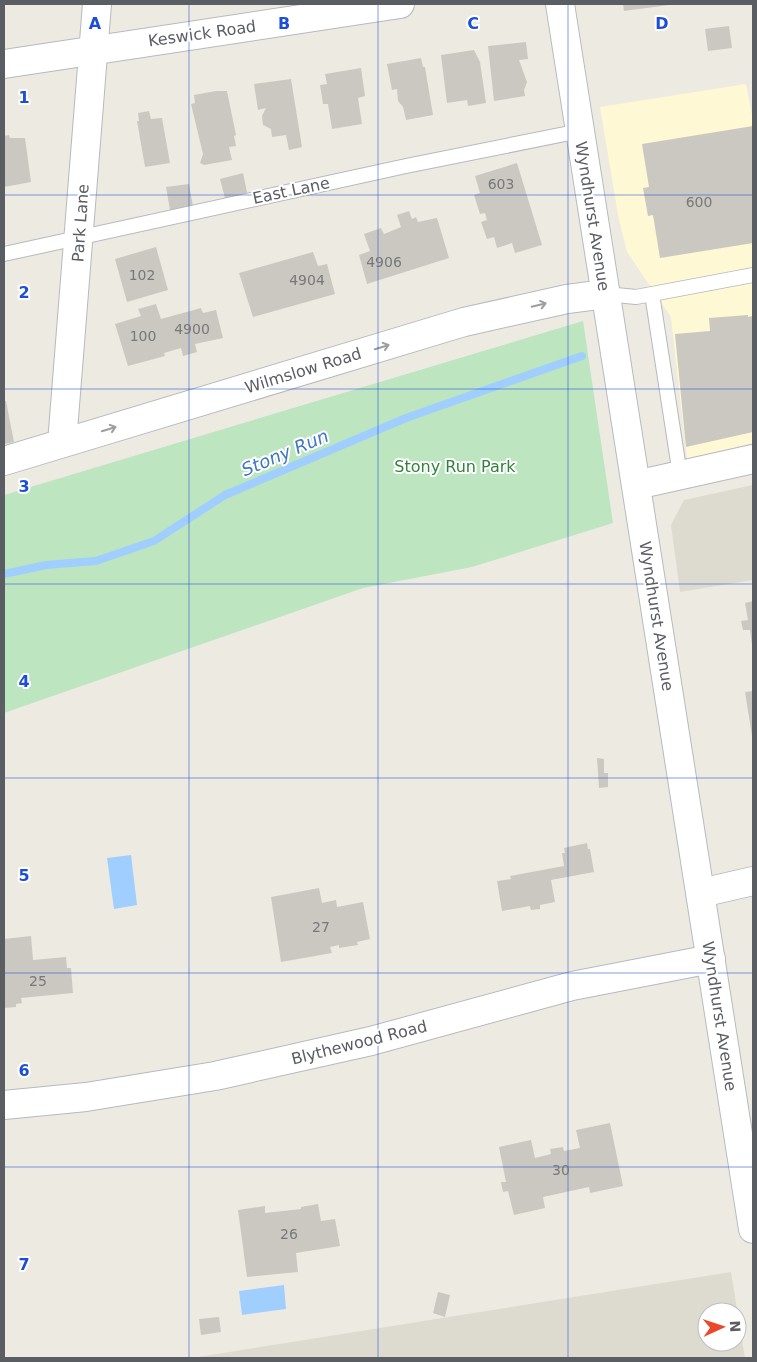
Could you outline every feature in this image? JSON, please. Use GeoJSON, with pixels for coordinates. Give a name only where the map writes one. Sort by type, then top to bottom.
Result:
{"type":"FeatureCollection","features":[{"type":"Feature","properties":{"kind":"street","name":"Park Lane"},"geometry":{"type":"LineString","coordinates":[[62,443],[80,237],[92,50],[97,4]]}},
{"type":"Feature","properties":{"kind":"street","name":"Keswick Road"},"geometry":{"type":"LineString","coordinates":[[4,64],[400,4]]}},
{"type":"Feature","properties":{"kind":"street","name":"Wyndhurst Avenue"},"geometry":{"type":"LineString","coordinates":[[560,4],[753,1229]]}},
{"type":"Feature","properties":{"kind":"street","name":"Wilmslow Road"},"geometry":{"type":"LineString","coordinates":[[4,461],[464,322],[567,299],[606,294]]}},
{"type":"Feature","properties":{"kind":"street"},"geometry":{"type":"LineString","coordinates":[[636,485],[753,459]]}},
{"type":"Feature","properties":{"kind":"street"},"geometry":{"type":"LineString","coordinates":[[701,893],[753,881]]}},
{"type":"Feature","properties":{"kind":"street","name":"Blythewood Road"},"geometry":{"type":"LineString","coordinates":[[4,1105],[124,1092],[234,1072],[371,1041],[553,990],[711,959]]}},
{"type":"Feature","properties":{"kind":"lane","name":"East Lane"},"geometry":{"type":"LineString","coordinates":[[4,254],[406,166],[580,131]]}},
{"type":"Feature","properties":{"kind":"lane"},"geometry":{"type":"LineString","coordinates":[[606,294],[636,297],[753,275]]}},
{"type":"Feature","properties":{"kind":"lane"},"geometry":{"type":"LineString","coordinates":[[652,294],[680,475]]}},
{"type":"Feature","properties":{"kind":"shaded area"},"geometry":{"type":"Polygon","coordinates":[[[746,84],[753,121],[753,443],[687,459],[671,317],[627,252],[618,215],[600,107],[746,84]]]}},
{"type":"Feature","properties":{"kind":"shaded area"},"geometry":{"type":"Polygon","coordinates":[[[753,485],[753,580],[680,592],[671,525],[684,500],[753,485]]]}},
{"type":"Feature","properties":{"kind":"shaded area"},"geometry":{"type":"Polygon","coordinates":[[[731,1272],[736,1302],[697,1302],[697,1352],[744,1352],[745,1358],[192,1358],[731,1272]]]}},
{"type":"Feature","properties":{"kind":"green space","name":"Stony Run Park"},"geometry":{"type":"Polygon","coordinates":[[[583,321],[613,523],[472,567],[363,588],[4,713],[4,495],[583,321]]]}},
{"type":"Feature","properties":{"kind":"water"},"geometry":{"type":"Polygon","coordinates":[[[131,855],[137,905],[114,909],[107,858],[131,855]]]}},
{"type":"Feature","properties":{"kind":"water"},"geometry":{"type":"Polygon","coordinates":[[[284,1285],[286,1309],[242,1315],[239,1291],[284,1285]]]}},
{"type":"Feature","properties":{"kind":"building"},"geometry":{"type":"Polygon","coordinates":[[[623,4],[669,4],[669,5],[624,11],[623,4]]]}},
{"type":"Feature","properties":{"kind":"building"},"geometry":{"type":"Polygon","coordinates":[[[729,26],[732,48],[708,51],[705,29],[729,26]]]}},
{"type":"Feature","properties":{"kind":"building"},"geometry":{"type":"Polygon","coordinates":[[[526,42],[528,59],[519,60],[527,82],[524,90],[525,96],[494,101],[488,46],[526,42]]]}},
{"type":"Feature","properties":{"kind":"building"},"geometry":{"type":"Polygon","coordinates":[[[474,50],[480,62],[486,103],[468,106],[467,100],[447,103],[441,55],[474,50]]]}},
{"type":"Feature","properties":{"kind":"building"},"geometry":{"type":"Polygon","coordinates":[[[421,58],[423,67],[425,67],[433,115],[406,120],[403,107],[398,101],[397,89],[392,90],[387,64],[421,58]]]}},
{"type":"Feature","properties":{"kind":"building"},"geometry":{"type":"Polygon","coordinates":[[[361,68],[365,96],[358,98],[362,124],[332,129],[328,104],[323,104],[320,85],[327,84],[325,74],[361,68]]]}},
{"type":"Feature","properties":{"kind":"building"},"geometry":{"type":"Polygon","coordinates":[[[291,79],[302,147],[289,150],[286,135],[272,137],[271,129],[263,125],[262,116],[266,108],[258,110],[254,84],[291,79]]]}},
{"type":"Feature","properties":{"kind":"building"},"geometry":{"type":"Polygon","coordinates":[[[227,91],[236,135],[234,136],[236,146],[229,147],[232,160],[204,165],[200,163],[203,154],[191,104],[195,103],[194,95],[227,91]]]}},
{"type":"Feature","properties":{"kind":"building"},"geometry":{"type":"Polygon","coordinates":[[[149,111],[151,119],[162,118],[170,163],[145,167],[137,121],[139,121],[138,113],[149,111]]]}},
{"type":"Feature","properties":{"kind":"building"},"geometry":{"type":"Polygon","coordinates":[[[753,126],[753,243],[660,258],[653,215],[648,216],[643,188],[649,187],[642,144],[753,126]]]}},
{"type":"Feature","properties":{"kind":"building"},"geometry":{"type":"Polygon","coordinates":[[[9,135],[10,138],[25,138],[31,182],[4,187],[4,136],[9,135]]]}},
{"type":"Feature","properties":{"kind":"building"},"geometry":{"type":"Polygon","coordinates":[[[517,163],[542,245],[515,253],[512,243],[497,248],[494,237],[487,239],[481,222],[487,220],[485,213],[480,214],[474,195],[480,193],[475,176],[517,163]]]}},
{"type":"Feature","properties":{"kind":"building"},"geometry":{"type":"Polygon","coordinates":[[[243,173],[248,197],[226,202],[220,179],[243,173]]]}},
{"type":"Feature","properties":{"kind":"building"},"geometry":{"type":"Polygon","coordinates":[[[189,184],[193,206],[170,210],[166,187],[189,184]]]}},
{"type":"Feature","properties":{"kind":"building"},"geometry":{"type":"Polygon","coordinates":[[[409,211],[412,219],[416,217],[418,222],[437,218],[449,258],[367,284],[359,255],[370,251],[364,234],[381,228],[384,234],[401,227],[397,215],[409,211]]]}},
{"type":"Feature","properties":{"kind":"building"},"geometry":{"type":"Polygon","coordinates":[[[156,247],[168,290],[127,302],[115,259],[156,247]]]}},
{"type":"Feature","properties":{"kind":"building"},"geometry":{"type":"Polygon","coordinates":[[[313,252],[318,266],[327,264],[335,294],[253,317],[239,273],[313,252]]]}},
{"type":"Feature","properties":{"kind":"building"},"geometry":{"type":"Polygon","coordinates":[[[156,304],[161,319],[201,308],[203,313],[216,310],[223,338],[195,344],[197,352],[183,356],[181,348],[164,353],[165,356],[128,366],[115,324],[141,316],[138,309],[156,304]]]}},
{"type":"Feature","properties":{"kind":"building"},"geometry":{"type":"Polygon","coordinates":[[[748,315],[748,317],[753,316],[753,432],[686,447],[675,334],[710,331],[709,318],[748,315]]]}},
{"type":"Feature","properties":{"kind":"building"},"geometry":{"type":"Polygon","coordinates":[[[4,401],[6,401],[14,442],[4,444],[4,401]]]}},
{"type":"Feature","properties":{"kind":"building"},"geometry":{"type":"Polygon","coordinates":[[[753,601],[752,645],[750,630],[743,630],[741,621],[748,620],[745,603],[753,601]]]}},
{"type":"Feature","properties":{"kind":"building"},"geometry":{"type":"Polygon","coordinates":[[[753,691],[753,736],[752,736],[745,692],[753,691]]]}},
{"type":"Feature","properties":{"kind":"building"},"geometry":{"type":"Polygon","coordinates":[[[597,758],[604,759],[604,773],[608,773],[608,787],[599,788],[597,758]]]}},
{"type":"Feature","properties":{"kind":"building"},"geometry":{"type":"Polygon","coordinates":[[[587,843],[588,849],[590,849],[594,872],[551,880],[555,902],[540,905],[540,909],[531,910],[530,906],[502,911],[497,881],[511,879],[510,876],[564,866],[562,853],[565,853],[564,848],[587,843]]]}},
{"type":"Feature","properties":{"kind":"building"},"geometry":{"type":"Polygon","coordinates":[[[319,888],[322,903],[336,900],[337,907],[363,902],[370,939],[357,942],[358,945],[339,948],[339,945],[330,947],[332,953],[281,962],[271,897],[319,888]]]}},
{"type":"Feature","properties":{"kind":"building"},"geometry":{"type":"Polygon","coordinates":[[[31,936],[33,960],[66,957],[67,968],[71,968],[73,993],[21,998],[22,1003],[16,1004],[16,1007],[4,1008],[4,939],[31,936]]]}},
{"type":"Feature","properties":{"kind":"building"},"geometry":{"type":"Polygon","coordinates":[[[610,1123],[623,1186],[590,1193],[589,1187],[543,1197],[545,1208],[514,1215],[508,1191],[503,1192],[501,1182],[506,1182],[499,1147],[531,1140],[535,1158],[551,1154],[550,1149],[563,1147],[564,1151],[580,1148],[576,1130],[610,1123]]]}},
{"type":"Feature","properties":{"kind":"building"},"geometry":{"type":"Polygon","coordinates":[[[318,1204],[321,1221],[335,1219],[340,1246],[296,1253],[298,1272],[247,1277],[238,1210],[265,1206],[265,1213],[301,1209],[301,1207],[318,1204]]]}},
{"type":"Feature","properties":{"kind":"building"},"geometry":{"type":"Polygon","coordinates":[[[438,1292],[450,1295],[445,1317],[433,1313],[438,1292]]]}},
{"type":"Feature","properties":{"kind":"building"},"geometry":{"type":"Polygon","coordinates":[[[219,1317],[221,1332],[201,1335],[199,1319],[219,1317]]]}},
{"type":"Feature","properties":{"kind":"waterway","name":"Stony Run"},"geometry":{"type":"LineString","coordinates":[[4,574],[46,565],[96,561],[154,541],[225,495],[406,418],[582,356]]}}]}
